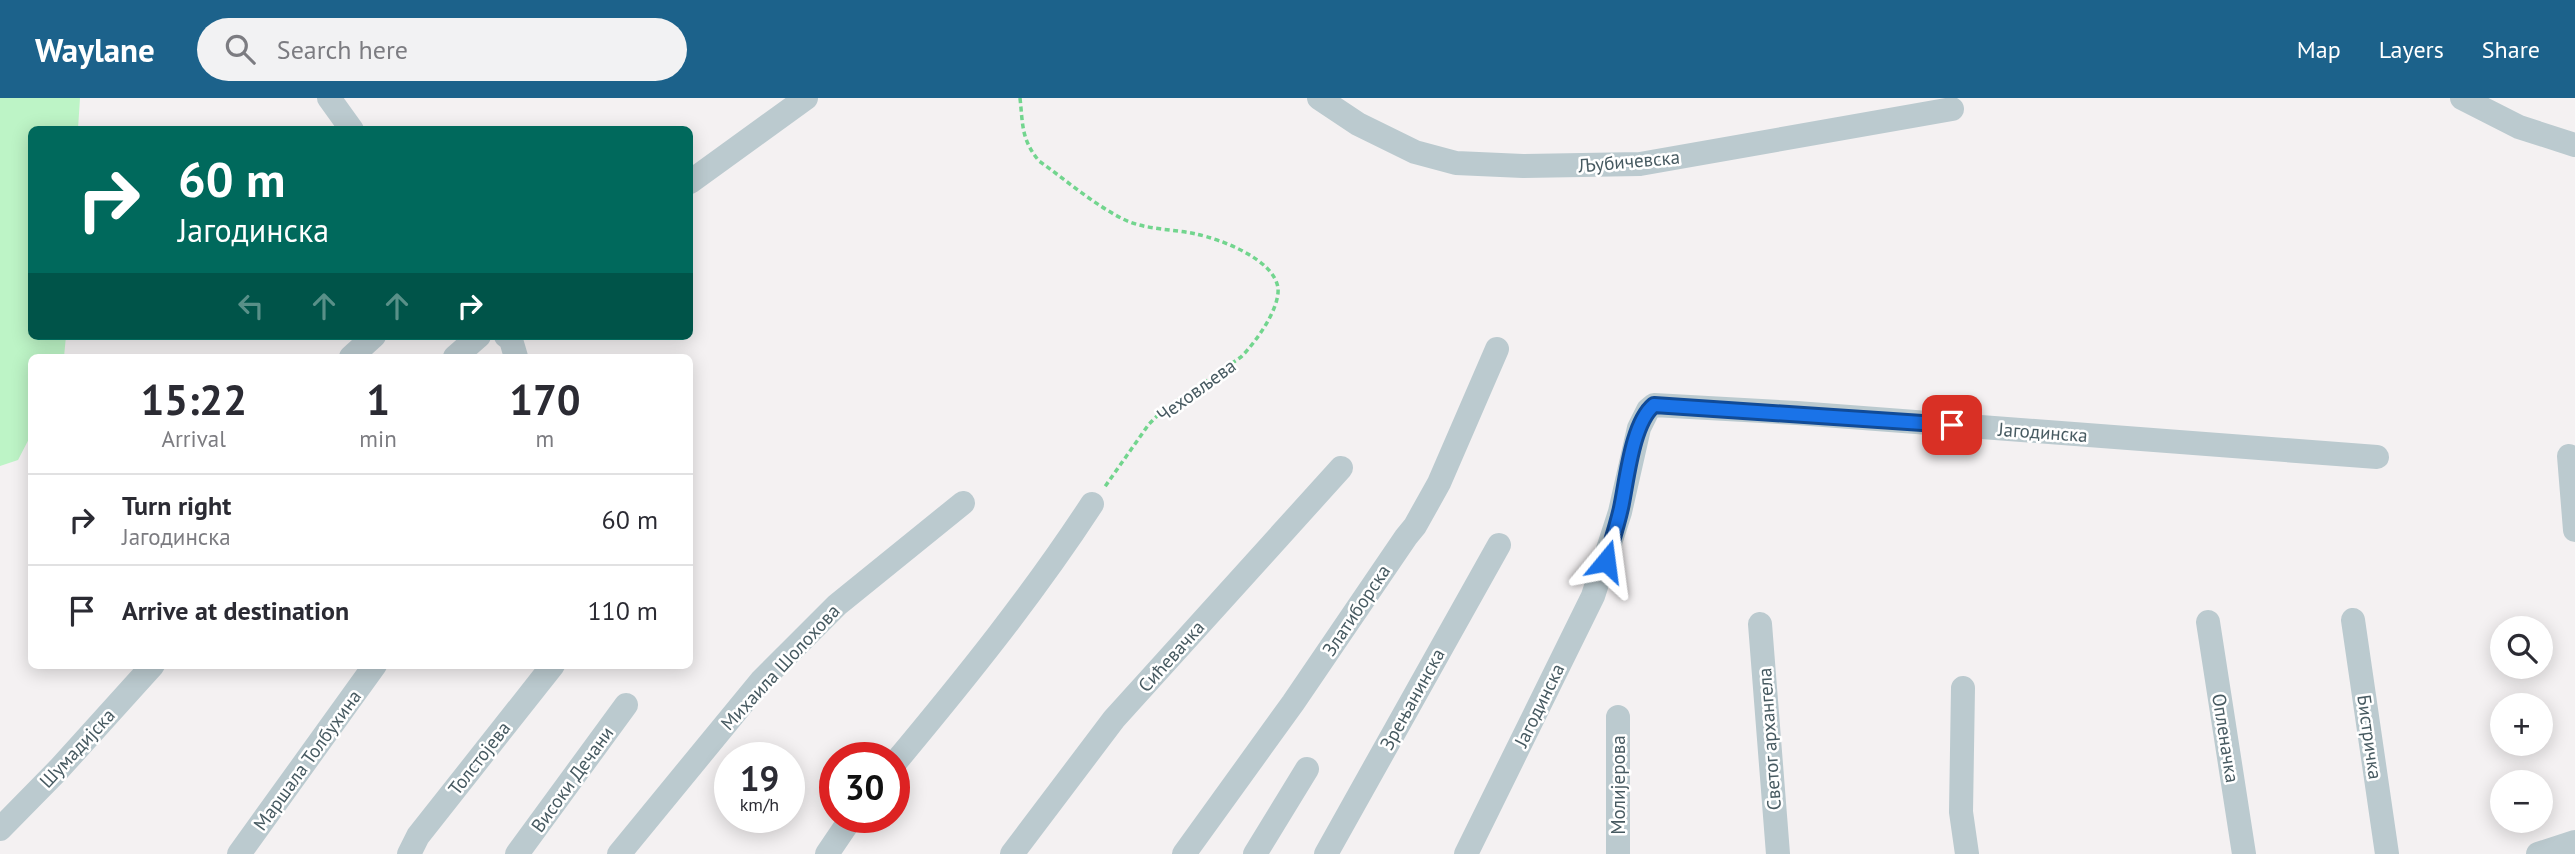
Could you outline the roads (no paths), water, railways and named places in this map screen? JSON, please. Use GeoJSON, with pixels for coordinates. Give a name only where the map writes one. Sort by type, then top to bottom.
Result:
{"type":"FeatureCollection","features":[{"type":"Feature","properties":{"kind":"street"},"geometry":{"type":"LineString","coordinates":[[329,98],[349,126]]}},
{"type":"Feature","properties":{"kind":"street"},"geometry":{"type":"LineString","coordinates":[[693,180],[806,98]]}},
{"type":"Feature","properties":{"kind":"street","name":"Љубичевска"},"geometry":{"type":"LineString","coordinates":[[1318,98],[1376,133],[1415,152],[1440,160],[1523,166],[1640,164],[1952,109]]}},
{"type":"Feature","properties":{"kind":"street"},"geometry":{"type":"LineString","coordinates":[[2462,98],[2519,127],[2575,145]]}},
{"type":"Feature","properties":{"kind":"street"},"geometry":{"type":"LineString","coordinates":[[354,354],[370,340]]}},
{"type":"Feature","properties":{"kind":"street"},"geometry":{"type":"LineString","coordinates":[[458,354],[474,340]]}},
{"type":"Feature","properties":{"kind":"street","name":"Златиборска"},"geometry":{"type":"LineString","coordinates":[[1184,854],[1293,703],[1415,526],[1439,483],[1497,349]]}},
{"type":"Feature","properties":{"kind":"street","name":"Јагодинска"},"geometry":{"type":"LineString","coordinates":[[1466,854],[1592,596],[1620,512],[1639,428],[1648,410],[1654,405],[1810,414],[2377,457]]}},
{"type":"Feature","properties":{"kind":"street"},"geometry":{"type":"LineString","coordinates":[[2569,456],[2575,530]]}},
{"type":"Feature","properties":{"kind":"street","name":"Сићевачка"},"geometry":{"type":"LineString","coordinates":[[1012,854],[1114,719],[1341,468]]}},
{"type":"Feature","properties":{"kind":"street","name":"Михаила Шолохова"},"geometry":{"type":"LineString","coordinates":[[619,854],[761,681],[837,605],[963,503]]}},
{"type":"Feature","properties":{"kind":"street"},"geometry":{"type":"LineString","coordinates":[[910,745],[992,646],[1050,568],[1092,504]]}},
{"type":"Feature","properties":{"kind":"street","name":"Зрењанинска"},"geometry":{"type":"LineString","coordinates":[[1326,854],[1499,545]]}},
{"type":"Feature","properties":{"kind":"street","name":"Бистричка"},"geometry":{"type":"LineString","coordinates":[[2353,620],[2387,854]]}},
{"type":"Feature","properties":{"kind":"street","name":"Опленачка"},"geometry":{"type":"LineString","coordinates":[[2208,622],[2244,854]]}},
{"type":"Feature","properties":{"kind":"street","name":"Светог архангела"},"geometry":{"type":"LineString","coordinates":[[1760,624],[1778,854]]}},
{"type":"Feature","properties":{"kind":"street","name":"Шумадијска"},"geometry":{"type":"LineString","coordinates":[[0,829],[59,769],[149,669]]}},
{"type":"Feature","properties":{"kind":"street","name":"Маршала Толбухина"},"geometry":{"type":"LineString","coordinates":[[239,854],[371,669]]}},
{"type":"Feature","properties":{"kind":"street","name":"Толстојева"},"geometry":{"type":"LineString","coordinates":[[409,854],[418,836],[550,669]]}},
{"type":"Feature","properties":{"kind":"street"},"geometry":{"type":"LineString","coordinates":[[1963,688],[1961,812],[1967,854]]}},
{"type":"Feature","properties":{"kind":"street","name":"Високи Дечани"},"geometry":{"type":"LineString","coordinates":[[517,854],[626,705]]}},
{"type":"Feature","properties":{"kind":"street","name":"Молијерова"},"geometry":{"type":"LineString","coordinates":[[1618,717],[1618,854]]}},
{"type":"Feature","properties":{"kind":"street"},"geometry":{"type":"LineString","coordinates":[[1255,854],[1307,769]]}},
{"type":"Feature","properties":{"kind":"street"},"geometry":{"type":"LineString","coordinates":[[827,854],[841,833]]}},
{"type":"Feature","properties":{"kind":"street"},"geometry":{"type":"LineString","coordinates":[[2538,854],[2575,842]]}}]}
